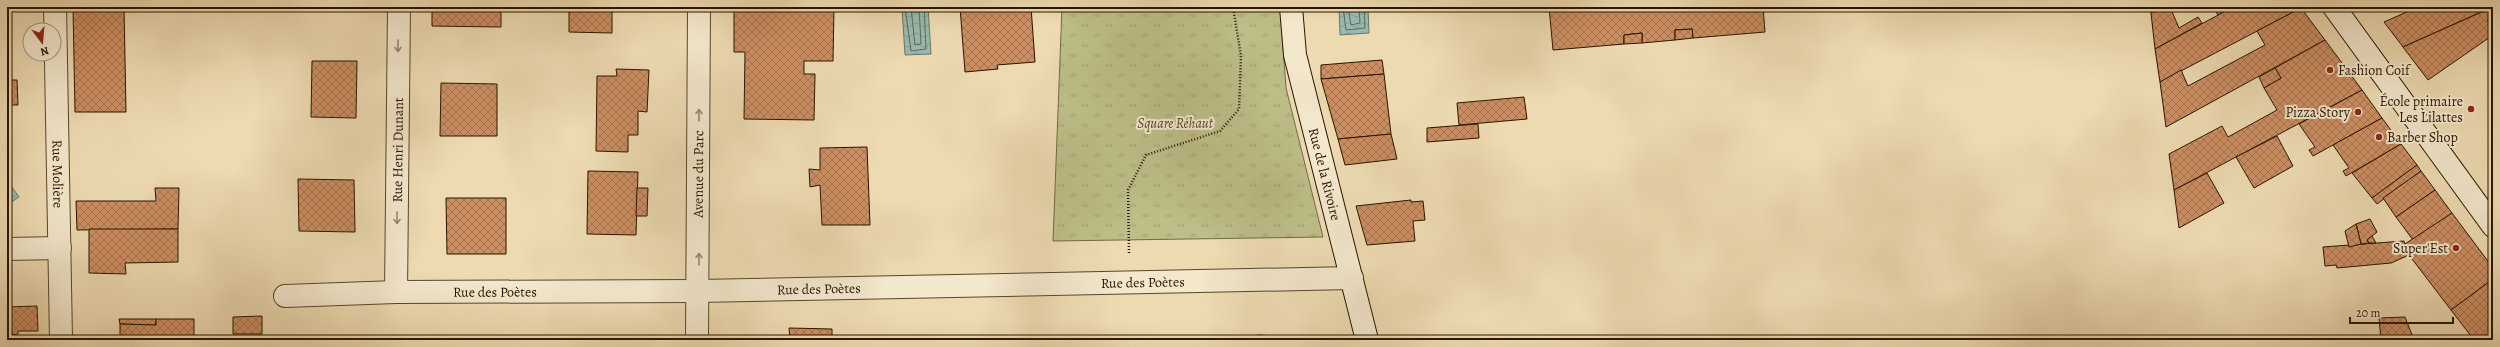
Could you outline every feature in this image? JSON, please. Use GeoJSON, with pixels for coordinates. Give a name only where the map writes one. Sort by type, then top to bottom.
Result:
{"type":"FeatureCollection","features":[{"type":"Feature","properties":{"kind":"street","name":"Rue Molière"},"geometry":{"type":"LineString","coordinates":[[56,7],[61,340]]}},
{"type":"Feature","properties":{"kind":"street","name":"Rue Henri Dunant"},"geometry":{"type":"LineString","coordinates":[[396,292],[399,7]]}},
{"type":"Feature","properties":{"kind":"street","name":"Avenue du Parc"},"geometry":{"type":"LineString","coordinates":[[698,340],[699,7]]}},
{"type":"Feature","properties":{"kind":"street","name":"Rue de la Rivoire"},"geometry":{"type":"LineString","coordinates":[[1291,7],[1295,55],[1367,340]]}},
{"type":"Feature","properties":{"kind":"street"},"geometry":{"type":"LineString","coordinates":[[2334,7],[2493,226]]}},
{"type":"Feature","properties":{"kind":"street"},"geometry":{"type":"LineString","coordinates":[[7,250],[60,248]]}},
{"type":"Feature","properties":{"kind":"street","name":"Rue des Poètes"},"geometry":{"type":"LineString","coordinates":[[286,296],[396,292],[698,291],[1352,278]]}},
{"type":"Feature","properties":{"kind":"path"},"geometry":{"type":"LineString","coordinates":[[1131,283],[1128,190],[1146,154],[1220,131],[1239,109],[1241,56],[1233,7]]}},
{"type":"Feature","properties":{"kind":"green space","name":"Square Réhaut"},"geometry":{"type":"Polygon","coordinates":[[[1062,7],[1280,7],[1286,88],[1323,237],[1053,241],[1062,7]]]}},
{"type":"Feature","properties":{"kind":"water"},"geometry":{"type":"Polygon","coordinates":[[[928,7],[931,54],[905,55],[902,8],[928,7]]]}},
{"type":"Feature","properties":{"kind":"water"},"geometry":{"type":"Polygon","coordinates":[[[1339,7],[1368,7],[1369,33],[1340,35],[1339,7]]]}},
{"type":"Feature","properties":{"kind":"water"},"geometry":{"type":"Polygon","coordinates":[[[7,180],[19,197],[7,205],[7,180]]]}},
{"type":"Feature","properties":{"kind":"building"},"geometry":{"type":"Polygon","coordinates":[[[7,7],[9,7],[10,31],[7,31],[7,7]]]}},
{"type":"Feature","properties":{"kind":"building"},"geometry":{"type":"Polygon","coordinates":[[[73,7],[124,7],[126,112],[75,112],[73,7]]]}},
{"type":"Feature","properties":{"kind":"building"},"geometry":{"type":"Polygon","coordinates":[[[432,7],[501,7],[501,27],[432,26],[432,7]]]}},
{"type":"Feature","properties":{"kind":"building"},"geometry":{"type":"Polygon","coordinates":[[[569,7],[612,7],[612,33],[569,32],[569,7]]]}},
{"type":"Feature","properties":{"kind":"building"},"geometry":{"type":"Polygon","coordinates":[[[734,7],[834,7],[833,61],[804,61],[804,74],[815,74],[814,120],[744,119],[745,52],[734,52],[734,7]]]}},
{"type":"Feature","properties":{"kind":"building"},"geometry":{"type":"Polygon","coordinates":[[[960,7],[1031,7],[1035,62],[997,65],[998,69],[965,72],[960,7]]]}},
{"type":"Feature","properties":{"kind":"building"},"geometry":{"type":"Polygon","coordinates":[[[1549,7],[1763,7],[1765,32],[1693,38],[1692,29],[1675,30],[1675,40],[1642,43],[1642,33],[1624,35],[1624,44],[1553,50],[1549,7]]]}},
{"type":"Feature","properties":{"kind":"building"},"geometry":{"type":"Polygon","coordinates":[[[2150,7],[2163,7],[2151,13],[2150,7]]]}},
{"type":"Feature","properties":{"kind":"building"},"geometry":{"type":"Polygon","coordinates":[[[2163,7],[2170,7],[2179,28],[2198,17],[2202,23],[2155,49],[2151,13],[2163,7]]]}},
{"type":"Feature","properties":{"kind":"building"},"geometry":{"type":"Polygon","coordinates":[[[2213,7],[2233,7],[2218,15],[2213,7]]]}},
{"type":"Feature","properties":{"kind":"building"},"geometry":{"type":"Polygon","coordinates":[[[2233,7],[2301,8],[2160,82],[2155,49],[2233,7]]]}},
{"type":"Feature","properties":{"kind":"building"},"geometry":{"type":"Polygon","coordinates":[[[2418,7],[2492,7],[2403,47],[2384,22],[2418,7]]]}},
{"type":"Feature","properties":{"kind":"building"},"geometry":{"type":"Polygon","coordinates":[[[2493,7],[2493,17],[2487,20],[2493,29],[2493,35],[2428,80],[2403,47],[2493,7]]]}},
{"type":"Feature","properties":{"kind":"building"},"geometry":{"type":"Polygon","coordinates":[[[2301,8],[2325,40],[2166,127],[2160,82],[2181,70],[2188,86],[2265,45],[2257,31],[2301,8]]]}},
{"type":"Feature","properties":{"kind":"building"},"geometry":{"type":"Polygon","coordinates":[[[1692,29],[1693,38],[1675,40],[1675,30],[1692,29]]]}},
{"type":"Feature","properties":{"kind":"building"},"geometry":{"type":"Polygon","coordinates":[[[1642,33],[1642,43],[1624,44],[1624,35],[1642,33]]]}},
{"type":"Feature","properties":{"kind":"building"},"geometry":{"type":"Polygon","coordinates":[[[2325,40],[2362,90],[2174,190],[2169,154],[2222,126],[2228,137],[2277,110],[2264,88],[2281,78],[2275,68],[2325,40]]]}},
{"type":"Feature","properties":{"kind":"building"},"geometry":{"type":"Polygon","coordinates":[[[1382,60],[1384,74],[1321,79],[1321,65],[1382,60]]]}},
{"type":"Feature","properties":{"kind":"building"},"geometry":{"type":"Polygon","coordinates":[[[312,61],[357,61],[356,118],[311,117],[312,61]]]}},
{"type":"Feature","properties":{"kind":"building"},"geometry":{"type":"Polygon","coordinates":[[[2275,68],[2281,78],[2264,88],[2259,77],[2275,68]]]}},
{"type":"Feature","properties":{"kind":"building"},"geometry":{"type":"Polygon","coordinates":[[[616,69],[649,70],[647,112],[638,111],[638,135],[628,135],[628,152],[596,151],[597,76],[617,76],[616,69]]]}},
{"type":"Feature","properties":{"kind":"building"},"geometry":{"type":"Polygon","coordinates":[[[1384,74],[1391,134],[1338,139],[1321,79],[1384,74]]]}},
{"type":"Feature","properties":{"kind":"building"},"geometry":{"type":"Polygon","coordinates":[[[7,80],[17,80],[18,105],[7,105],[7,80]]]}},
{"type":"Feature","properties":{"kind":"building"},"geometry":{"type":"Polygon","coordinates":[[[441,83],[497,84],[497,136],[440,136],[441,83]]]}},
{"type":"Feature","properties":{"kind":"building"},"geometry":{"type":"Polygon","coordinates":[[[2362,90],[2382,118],[2313,156],[2309,150],[2315,147],[2299,124],[2362,90]]]}},
{"type":"Feature","properties":{"kind":"building"},"geometry":{"type":"Polygon","coordinates":[[[1524,97],[1527,119],[1459,125],[1457,103],[1524,97]]]}},
{"type":"Feature","properties":{"kind":"building"},"geometry":{"type":"Polygon","coordinates":[[[2382,118],[2401,144],[2346,176],[2343,171],[2349,168],[2333,145],[2382,118]]]}},
{"type":"Feature","properties":{"kind":"building"},"geometry":{"type":"Polygon","coordinates":[[[1478,124],[1479,138],[1427,142],[1427,128],[1478,124]]]}},
{"type":"Feature","properties":{"kind":"building"},"geometry":{"type":"Polygon","coordinates":[[[1391,134],[1397,159],[1345,165],[1338,139],[1391,134]]]}},
{"type":"Feature","properties":{"kind":"building"},"geometry":{"type":"Polygon","coordinates":[[[2277,136],[2293,166],[2254,188],[2236,157],[2277,136]]]}},
{"type":"Feature","properties":{"kind":"building"},"geometry":{"type":"Polygon","coordinates":[[[2401,144],[2417,165],[2372,198],[2352,173],[2401,144]]]}},
{"type":"Feature","properties":{"kind":"building"},"geometry":{"type":"Polygon","coordinates":[[[867,147],[870,225],[822,225],[820,185],[810,187],[809,169],[820,170],[820,148],[867,147]]]}},
{"type":"Feature","properties":{"kind":"building"},"geometry":{"type":"Polygon","coordinates":[[[2417,165],[2421,171],[2377,204],[2372,198],[2417,165]]]}},
{"type":"Feature","properties":{"kind":"building"},"geometry":{"type":"Polygon","coordinates":[[[588,171],[638,172],[636,235],[587,234],[588,171]]]}},
{"type":"Feature","properties":{"kind":"building"},"geometry":{"type":"Polygon","coordinates":[[[2421,171],[2435,190],[2396,217],[2383,198],[2421,171]]]}},
{"type":"Feature","properties":{"kind":"building"},"geometry":{"type":"Polygon","coordinates":[[[2207,173],[2224,203],[2179,228],[2174,190],[2207,173]]]}},
{"type":"Feature","properties":{"kind":"building"},"geometry":{"type":"Polygon","coordinates":[[[298,179],[354,180],[355,232],[299,231],[298,179]]]}},
{"type":"Feature","properties":{"kind":"building"},"geometry":{"type":"Polygon","coordinates":[[[155,188],[179,188],[178,229],[77,230],[76,201],[156,201],[155,188]]]}},
{"type":"Feature","properties":{"kind":"building"},"geometry":{"type":"Polygon","coordinates":[[[637,188],[648,188],[647,216],[636,216],[637,188]]]}},
{"type":"Feature","properties":{"kind":"building"},"geometry":{"type":"Polygon","coordinates":[[[2435,190],[2452,213],[2413,240],[2396,217],[2435,190]]]}},
{"type":"Feature","properties":{"kind":"building"},"geometry":{"type":"Polygon","coordinates":[[[446,198],[506,198],[506,254],[447,254],[446,198]]]}},
{"type":"Feature","properties":{"kind":"building"},"geometry":{"type":"Polygon","coordinates":[[[1411,200],[1411,202],[1423,201],[1425,220],[1413,221],[1415,241],[1367,245],[1356,206],[1411,200]]]}},
{"type":"Feature","properties":{"kind":"building"},"geometry":{"type":"Polygon","coordinates":[[[2452,213],[2493,268],[2493,279],[2451,310],[2409,255],[2391,263],[2337,268],[2336,265],[2325,266],[2323,247],[2404,241],[2405,244],[2452,213]]]}},
{"type":"Feature","properties":{"kind":"building"},"geometry":{"type":"Polygon","coordinates":[[[2370,219],[2377,232],[2367,240],[2369,243],[2361,244],[2356,224],[2370,219]]]}},
{"type":"Feature","properties":{"kind":"building"},"geometry":{"type":"Polygon","coordinates":[[[2356,224],[2361,244],[2349,247],[2345,231],[2356,224]]]}},
{"type":"Feature","properties":{"kind":"building"},"geometry":{"type":"Polygon","coordinates":[[[89,229],[178,229],[178,262],[125,263],[126,274],[89,273],[89,229]]]}},
{"type":"Feature","properties":{"kind":"building"},"geometry":{"type":"Polygon","coordinates":[[[2372,236],[2376,243],[2369,243],[2367,240],[2372,236]]]}},
{"type":"Feature","properties":{"kind":"building"},"geometry":{"type":"Polygon","coordinates":[[[2493,279],[2493,340],[2474,340],[2451,310],[2493,279]]]}},
{"type":"Feature","properties":{"kind":"building"},"geometry":{"type":"Polygon","coordinates":[[[37,306],[38,331],[18,331],[18,334],[12,335],[12,332],[7,332],[7,307],[37,306]]]}},
{"type":"Feature","properties":{"kind":"building"},"geometry":{"type":"Polygon","coordinates":[[[262,316],[262,334],[233,334],[233,317],[262,316]]]}},
{"type":"Feature","properties":{"kind":"building"},"geometry":{"type":"Polygon","coordinates":[[[2405,317],[2414,340],[2381,340],[2379,318],[2405,317]]]}},
{"type":"Feature","properties":{"kind":"building"},"geometry":{"type":"Polygon","coordinates":[[[119,319],[156,319],[156,325],[120,324],[119,319]]]}},
{"type":"Feature","properties":{"kind":"building"},"geometry":{"type":"Polygon","coordinates":[[[156,319],[194,319],[194,340],[120,340],[120,324],[156,325],[156,319]]]}},
{"type":"Feature","properties":{"kind":"building"},"geometry":{"type":"Polygon","coordinates":[[[789,328],[832,329],[832,340],[790,340],[789,328]]]}},
{"type":"Feature","properties":{"kind":"building"},"geometry":{"type":"Polygon","coordinates":[[[1257,335],[1302,337],[1301,340],[1257,340],[1257,335]]]}},
{"type":"Feature","properties":{"kind":"place","name":"Fashion Coif"},"geometry":{"type":"Point","coordinates":[2330,70]}},
{"type":"Feature","properties":{"kind":"place","name":"École primaire Les Lilattes"},"geometry":{"type":"Point","coordinates":[2471,109]}},
{"type":"Feature","properties":{"kind":"place","name":"Pizza Story"},"geometry":{"type":"Point","coordinates":[2358,112]}},
{"type":"Feature","properties":{"kind":"place","name":"Barber Shop"},"geometry":{"type":"Point","coordinates":[2379,137]}},
{"type":"Feature","properties":{"kind":"place","name":"Super'Est"},"geometry":{"type":"Point","coordinates":[2456,248]}}]}
